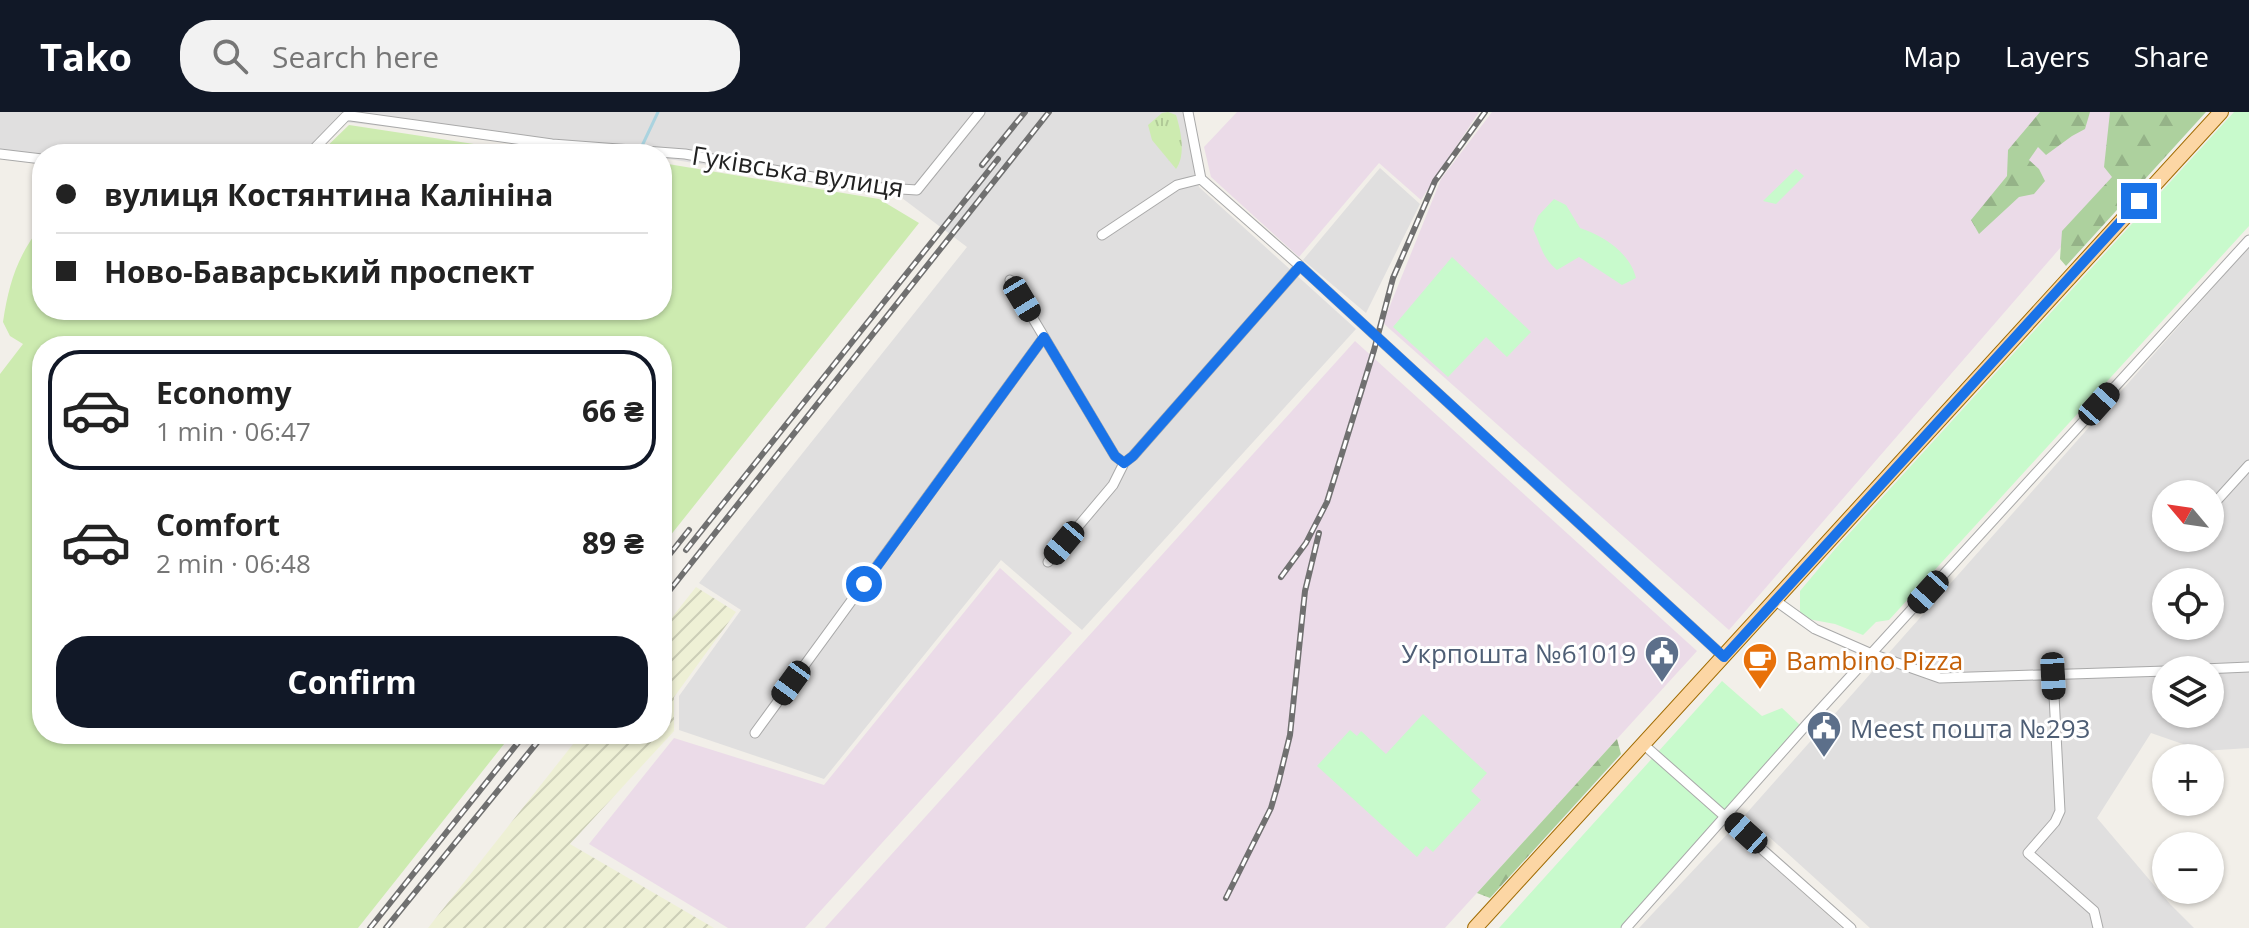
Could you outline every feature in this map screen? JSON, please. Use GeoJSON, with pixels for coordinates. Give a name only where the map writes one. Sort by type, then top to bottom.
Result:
{"type":"FeatureCollection","features":[{"type":"Feature","properties":{"kind":"main road"},"geometry":{"type":"LineString","coordinates":[[1475,928],[2221,112]]}},
{"type":"Feature","properties":{"kind":"street","name":"Гуківська вулиця"},"geometry":{"type":"LineString","coordinates":[[672,153],[868,187],[917,190],[980,112]]}},
{"type":"Feature","properties":{"kind":"street"},"geometry":{"type":"LineString","coordinates":[[1188,112],[1201,179],[1300,266],[1724,657]]}},
{"type":"Feature","properties":{"kind":"street","name":"Гуківська вулиця"},"geometry":{"type":"LineString","coordinates":[[350,115],[552,144]]}},
{"type":"Feature","properties":{"kind":"street"},"geometry":{"type":"LineString","coordinates":[[320,144],[350,115]]}},
{"type":"Feature","properties":{"kind":"street"},"geometry":{"type":"LineString","coordinates":[[0,154],[32,158]]}},
{"type":"Feature","properties":{"kind":"street"},"geometry":{"type":"LineString","coordinates":[[1102,235],[1177,185],[1201,179]]}},
{"type":"Feature","properties":{"kind":"street"},"geometry":{"type":"LineString","coordinates":[[1626,928],[2249,240]]}},
{"type":"Feature","properties":{"kind":"street"},"geometry":{"type":"LineString","coordinates":[[1048,562],[1113,485],[1124,463],[1300,266]]}},
{"type":"Feature","properties":{"kind":"street"},"geometry":{"type":"LineString","coordinates":[[1010,280],[1115,456],[1124,463]]}},
{"type":"Feature","properties":{"kind":"street"},"geometry":{"type":"LineString","coordinates":[[755,733],[1044,337]]}},
{"type":"Feature","properties":{"kind":"street"},"geometry":{"type":"LineString","coordinates":[[2224,493],[2249,465]]}},
{"type":"Feature","properties":{"kind":"street"},"geometry":{"type":"LineString","coordinates":[[1776,601],[1815,629],[1872,654],[1940,678],[2152,672]]}},
{"type":"Feature","properties":{"kind":"street"},"geometry":{"type":"LineString","coordinates":[[2224,668],[2249,667]]}},
{"type":"Feature","properties":{"kind":"street"},"geometry":{"type":"LineString","coordinates":[[2053,676],[2060,811],[2055,822],[2028,853],[2094,911],[2098,928]]}},
{"type":"Feature","properties":{"kind":"street"},"geometry":{"type":"LineString","coordinates":[[1643,744],[1851,928]]}},
{"type":"Feature","properties":{"kind":"shaded area"},"geometry":{"type":"Polygon","coordinates":[[[0,112],[1184,112],[1199,187],[1356,329],[1082,630],[1001,560],[824,779],[679,730],[679,696],[741,610],[699,583],[967,247],[898,195],[672,160],[672,144],[538,144],[345,122],[323,144],[32,144],[32,162],[0,158],[0,112]]]}},
{"type":"Feature","properties":{"kind":"shaded area"},"geometry":{"type":"Polygon","coordinates":[[[1237,112],[1479,112],[1421,200],[1379,163],[1299,257],[1211,177],[1204,147],[1237,112]]]}},
{"type":"Feature","properties":{"kind":"shaded area"},"geometry":{"type":"Polygon","coordinates":[[[1492,112],[2178,112],[1729,630],[1383,323],[1441,179],[1492,112]]]}},
{"type":"Feature","properties":{"kind":"shaded area"},"geometry":{"type":"Polygon","coordinates":[[[1380,168],[1420,204],[1366,313],[1303,260],[1380,168]]]}},
{"type":"Feature","properties":{"kind":"shaded area"},"geometry":{"type":"Polygon","coordinates":[[[2249,247],[2249,748],[2224,750],[2224,744],[2183,744],[2151,733],[2097,818],[2152,883],[2152,904],[2170,904],[2194,928],[1870,928],[1745,815],[2249,247]]]}},
{"type":"Feature","properties":{"kind":"shaded area"},"geometry":{"type":"Polygon","coordinates":[[[1355,341],[1697,651],[1445,928],[825,928],[1355,341]]]}},
{"type":"Feature","properties":{"kind":"shaded area"},"geometry":{"type":"Polygon","coordinates":[[[1000,568],[1072,633],[805,928],[728,928],[589,844],[674,738],[824,785],[1000,568]]]}},
{"type":"Feature","properties":{"kind":"shaded area"},"geometry":{"type":"Polygon","coordinates":[[[1732,829],[1842,928],[1639,928],[1732,829]]]}},
{"type":"Feature","properties":{"kind":"green space"},"geometry":{"type":"Polygon","coordinates":[[[2040,112],[2090,112],[2085,129],[2046,155],[2038,147],[2029,160],[2039,169],[2045,181],[2034,194],[2019,197],[1979,234],[1971,220],[2007,176],[2008,150],[2040,112]]]}},
{"type":"Feature","properties":{"kind":"green space"},"geometry":{"type":"Polygon","coordinates":[[[2110,112],[2206,112],[2066,266],[2060,259],[2062,231],[2112,177],[2104,167],[2110,112]]]}},
{"type":"Feature","properties":{"kind":"green space"},"geometry":{"type":"Polygon","coordinates":[[[2234,112],[2249,112],[2249,226],[1889,620],[1876,622],[1863,635],[1800,614],[1800,591],[1836,548],[2234,112]]]}},
{"type":"Feature","properties":{"kind":"green space"},"geometry":{"type":"Polygon","coordinates":[[[1162,113],[1176,115],[1181,135],[1181,157],[1176,169],[1152,140],[1148,125],[1162,113]]]}},
{"type":"Feature","properties":{"kind":"green space"},"geometry":{"type":"Polygon","coordinates":[[[349,125],[474,144],[329,144],[349,125]]]}},
{"type":"Feature","properties":{"kind":"green space"},"geometry":{"type":"Polygon","coordinates":[[[672,165],[879,199],[919,223],[672,533],[672,336],[32,336],[32,744],[504,744],[358,928],[0,928],[0,374],[23,344],[10,336],[3,322],[15,270],[32,239],[32,320],[672,320],[672,165]]]}},
{"type":"Feature","properties":{"kind":"green space"},"geometry":{"type":"Polygon","coordinates":[[[1796,169],[1804,176],[1776,204],[1763,201],[1796,169]]]}},
{"type":"Feature","properties":{"kind":"green space"},"geometry":{"type":"Polygon","coordinates":[[[1554,199],[1566,205],[1580,228],[1607,241],[1622,253],[1636,278],[1622,285],[1579,257],[1557,270],[1545,256],[1533,229],[1538,216],[1554,199]]]}},
{"type":"Feature","properties":{"kind":"green space"},"geometry":{"type":"Polygon","coordinates":[[[1452,257],[1531,332],[1507,357],[1486,337],[1448,377],[1393,327],[1452,257]]]}},
{"type":"Feature","properties":{"kind":"green space"},"geometry":{"type":"Polygon","coordinates":[[[696,587],[736,612],[674,697],[672,733],[672,617],[696,587]]]}},
{"type":"Feature","properties":{"kind":"green space"},"geometry":{"type":"Polygon","coordinates":[[[1722,681],[1762,716],[1782,708],[1800,725],[1620,928],[1499,928],[1722,681]]]}},
{"type":"Feature","properties":{"kind":"green space"},"geometry":{"type":"Polygon","coordinates":[[[1423,714],[1487,773],[1471,791],[1481,800],[1433,852],[1426,846],[1417,857],[1317,766],[1350,730],[1357,736],[1361,731],[1386,754],[1423,714]]]}},
{"type":"Feature","properties":{"kind":"green space"},"geometry":{"type":"Polygon","coordinates":[[[1617,739],[1621,754],[1490,898],[1477,893],[1617,739]]]}},
{"type":"Feature","properties":{"kind":"green space"},"geometry":{"type":"Polygon","coordinates":[[[573,744],[662,744],[570,844],[714,928],[428,928],[573,744]]]}},
{"type":"Feature","properties":{"kind":"waterway"},"geometry":{"type":"LineString","coordinates":[[643,144],[658,112]]}},
{"type":"Feature","properties":{"kind":"railway"},"geometry":{"type":"LineString","coordinates":[[982,165],[1025,112]]}},
{"type":"Feature","properties":{"kind":"railway"},"geometry":{"type":"LineString","coordinates":[[672,587],[1049,112]]}},
{"type":"Feature","properties":{"kind":"railway"},"geometry":{"type":"LineString","coordinates":[[1281,577],[1306,543],[1327,502],[1393,278],[1435,181],[1485,112]]}},
{"type":"Feature","properties":{"kind":"railway"},"geometry":{"type":"LineString","coordinates":[[686,550],[998,159]]}},
{"type":"Feature","properties":{"kind":"railway"},"geometry":{"type":"LineString","coordinates":[[672,551],[689,530]]}},
{"type":"Feature","properties":{"kind":"railway"},"geometry":{"type":"LineString","coordinates":[[1226,898],[1271,808],[1278,784],[1290,735],[1305,591],[1319,533]]}},
{"type":"Feature","properties":{"kind":"railway"},"geometry":{"type":"LineString","coordinates":[[370,928],[517,744]]}},
{"type":"Feature","properties":{"kind":"railway"},"geometry":{"type":"LineString","coordinates":[[386,928],[536,744]]}},
{"type":"Feature","properties":{"kind":"place","name":"Укрпошта №61019"},"geometry":{"type":"Point","coordinates":[1662,684]}},
{"type":"Feature","properties":{"kind":"place","name":"Bambino Pizza"},"geometry":{"type":"Point","coordinates":[1760,691]}},
{"type":"Feature","properties":{"kind":"place","name":"Meest пошта №293"},"geometry":{"type":"Point","coordinates":[1824,759]}},
{"type":"Feature","properties":{"kind":"route"},"geometry":{"type":"LineString","coordinates":[[864,584],[1044,337],[1115,456],[1124,463],[1300,266],[1724,657],[2139,201]]}}]}
